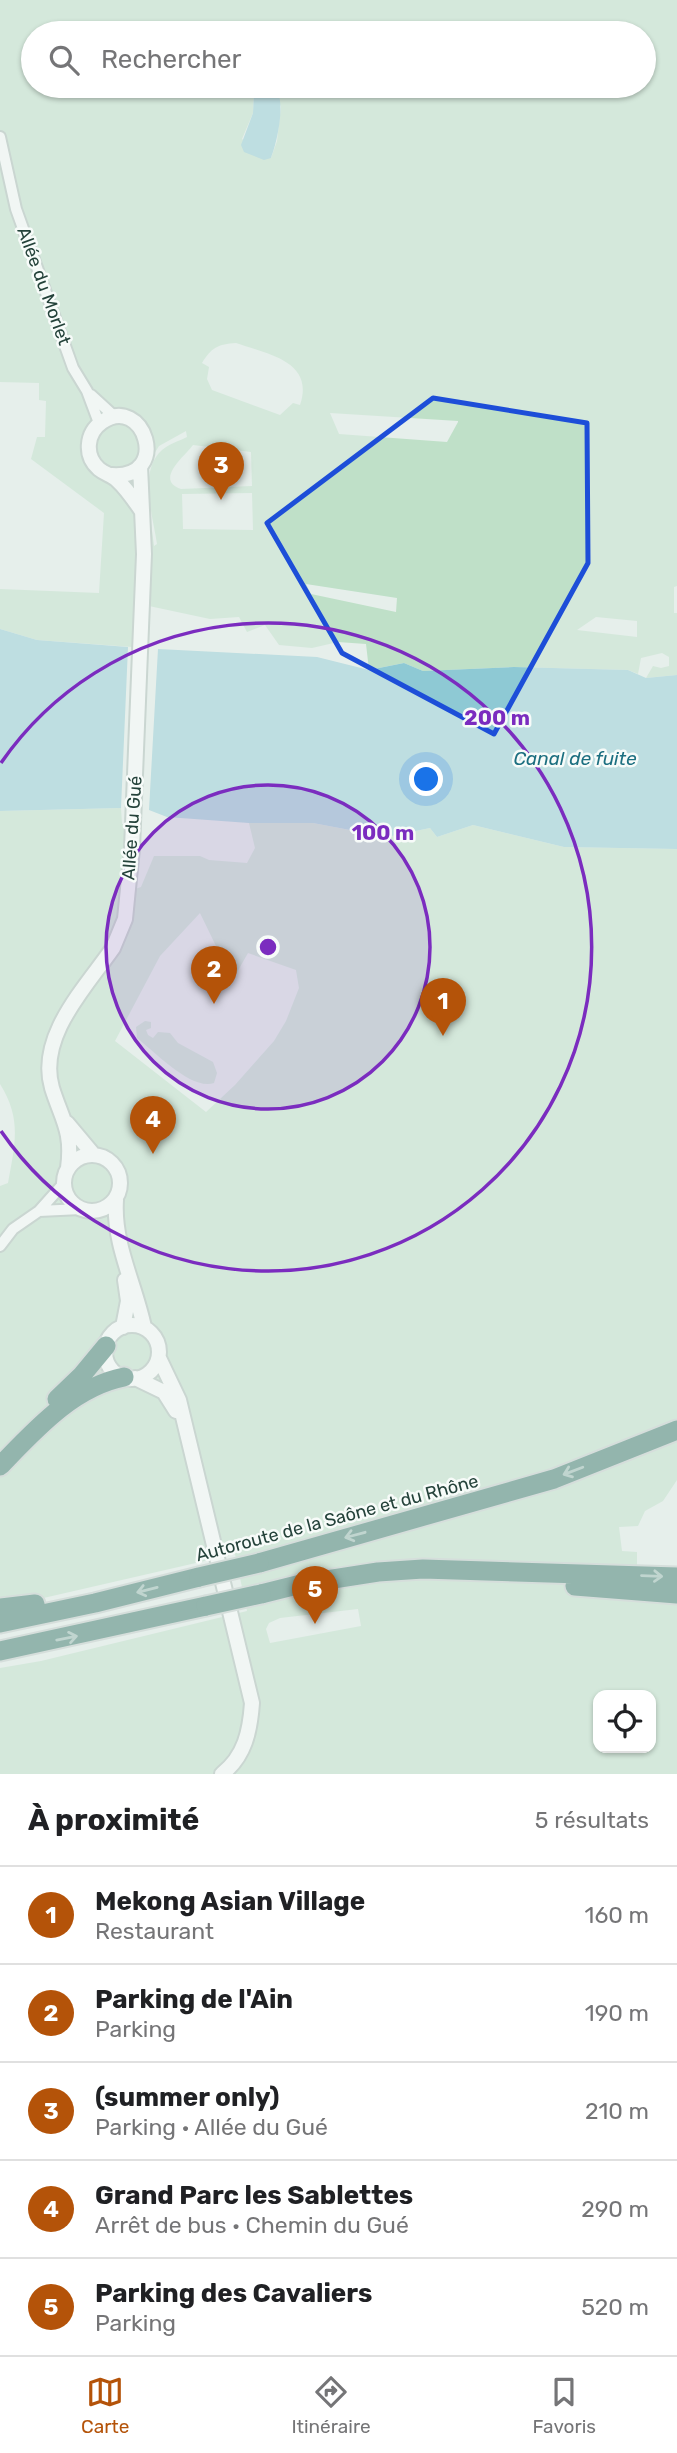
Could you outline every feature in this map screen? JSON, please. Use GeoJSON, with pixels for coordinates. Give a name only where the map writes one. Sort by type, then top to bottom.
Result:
{"type":"FeatureCollection","features":[{"type":"Feature","properties":{"kind":"highway"},"geometry":{"type":"LineString","coordinates":[[0,1456],[82,1375],[106,1346]]}},
{"type":"Feature","properties":{"kind":"highway"},"geometry":{"type":"LineString","coordinates":[[0,1466],[60,1409],[103,1381],[129,1378]]}},
{"type":"Feature","properties":{"kind":"highway"},"geometry":{"type":"LineString","coordinates":[[637,1447],[677,1424]]}},
{"type":"Feature","properties":{"kind":"highway","name":"Autoroute de la Saône et du Rhône"},"geometry":{"type":"LineString","coordinates":[[0,1622],[94,1603],[259,1563],[554,1479],[677,1430]]}},
{"type":"Feature","properties":{"kind":"highway"},"geometry":{"type":"LineString","coordinates":[[0,1651],[261,1594],[378,1572],[423,1569],[677,1577]]}},
{"type":"Feature","properties":{"kind":"highway"},"geometry":{"type":"LineString","coordinates":[[340,1578],[434,1577],[677,1594]]}},
{"type":"Feature","properties":{"kind":"highway"},"geometry":{"type":"LineString","coordinates":[[0,1608],[69,1597],[94,1603]]}},
{"type":"Feature","properties":{"kind":"street","name":"Allée du Morlet"},"geometry":{"type":"LineString","coordinates":[[0,137],[16,209],[73,368],[87,391],[99,423]]}},
{"type":"Feature","properties":{"kind":"street","name":"Allée du Morlet"},"geometry":{"type":"LineString","coordinates":[[87,391],[115,417]]}},
{"type":"Feature","properties":{"kind":"street"},"geometry":{"type":"LineString","coordinates":[[112,475],[127,474],[140,466],[147,450],[143,431],[134,421],[115,417],[99,423],[91,435],[89,449],[90,456],[99,468],[124,486],[141,510]]}},
{"type":"Feature","properties":{"kind":"street","name":"Allée du Gué"},"geometry":{"type":"LineString","coordinates":[[68,1168],[68,1135],[66,1122],[52,1088],[50,1047],[58,1030],[113,948],[126,910],[132,848],[142,634],[144,528],[140,466]]}},
{"type":"Feature","properties":{"kind":"street","name":"Allée du Gué"},"geometry":{"type":"LineString","coordinates":[[66,1122],[93,1154]]}},
{"type":"Feature","properties":{"kind":"street"},"geometry":{"type":"LineString","coordinates":[[0,1246],[13,1229],[40,1211],[64,1183],[68,1168],[79,1158],[93,1154],[105,1157],[116,1167],[121,1186],[116,1200],[116,1231],[138,1297],[144,1327]]}},
{"type":"Feature","properties":{"kind":"street"},"geometry":{"type":"LineString","coordinates":[[64,1183],[68,1199],[109,1229],[127,1284],[128,1301],[123,1326]]}},
{"type":"Feature","properties":{"kind":"street"},"geometry":{"type":"LineString","coordinates":[[40,1211],[104,1209],[116,1200]]}},
{"type":"Feature","properties":{"kind":"street"},"geometry":{"type":"LineString","coordinates":[[185,1423],[164,1392],[151,1384],[129,1378],[109,1365],[106,1346],[114,1332],[123,1326],[144,1327],[157,1341],[159,1358],[179,1400],[185,1423],[232,1615],[252,1703],[248,1736],[241,1753],[222,1774]]}},
{"type":"Feature","properties":{"kind":"street"},"geometry":{"type":"LineString","coordinates":[[129,1378],[150,1372],[159,1358]]}},
{"type":"Feature","properties":{"kind":"highlighted area"},"geometry":{"type":"Polygon","coordinates":[[[433,398],[587,423],[588,563],[494,734],[342,653],[267,523],[433,398]]]}},
{"type":"Feature","properties":{"kind":"green space"},"geometry":{"type":"Polygon","coordinates":[[[0,0],[677,0],[677,586],[674,587],[674,613],[677,613],[677,675],[646,678],[653,666],[669,666],[669,657],[662,653],[641,658],[638,674],[628,670],[514,667],[423,671],[404,663],[369,670],[366,644],[338,642],[312,648],[279,645],[265,625],[247,632],[239,617],[210,619],[149,606],[146,648],[37,640],[0,629],[0,589],[99,593],[104,513],[31,459],[37,437],[45,437],[46,401],[39,400],[39,383],[0,382],[0,0]],[[236,343],[224,344],[212,350],[202,363],[209,367],[207,379],[212,390],[280,415],[293,403],[300,405],[303,390],[301,378],[295,369],[274,356],[236,343]],[[330,413],[339,434],[447,442],[458,421],[330,413]],[[186,431],[159,446],[147,465],[149,508],[154,546],[157,544],[150,507],[151,470],[162,450],[187,437],[186,431]],[[193,445],[171,474],[173,485],[181,489],[252,486],[251,452],[193,445]],[[252,493],[182,494],[183,529],[253,530],[252,493]],[[306,584],[311,594],[396,612],[397,598],[306,584]],[[596,617],[577,630],[637,637],[637,621],[596,617]]]}},
{"type":"Feature","properties":{"kind":"green space"},"geometry":{"type":"Polygon","coordinates":[[[121,808],[122,824],[139,824],[135,889],[141,887],[154,856],[200,856],[209,860],[247,863],[255,848],[249,823],[313,823],[387,837],[430,828],[437,837],[473,825],[564,847],[677,849],[677,1480],[663,1501],[645,1511],[638,1526],[619,1527],[622,1551],[637,1552],[637,1569],[677,1569],[677,1774],[0,1774],[0,1668],[41,1661],[247,1611],[235,1554],[0,1608],[0,1186],[8,1183],[15,1132],[12,1109],[0,1084],[0,811],[121,808]],[[200,913],[160,956],[115,1041],[206,1112],[235,1085],[274,1041],[286,1021],[299,988],[296,970],[248,953],[236,974],[206,975],[197,966],[216,946],[200,913]],[[358,1609],[280,1618],[269,1623],[266,1629],[270,1643],[361,1626],[358,1609]]]}},
{"type":"Feature","properties":{"kind":"green space"},"geometry":{"type":"Polygon","coordinates":[[[145,1021],[151,1022],[151,1028],[146,1030],[148,1035],[153,1038],[158,1032],[170,1033],[178,1043],[213,1062],[217,1073],[214,1083],[205,1084],[185,1076],[137,1038],[136,1027],[145,1021]]]}},
{"type":"Feature","properties":{"kind":"water"},"geometry":{"type":"Polygon","coordinates":[[[254,98],[279,98],[280,123],[271,158],[264,160],[244,152],[241,145],[253,113],[254,98]]]}},
{"type":"Feature","properties":{"kind":"water"},"geometry":{"type":"Polygon","coordinates":[[[0,629],[37,640],[128,647],[121,808],[0,811],[0,629]]]}},
{"type":"Feature","properties":{"kind":"water","name":"Canal de fuite"},"geometry":{"type":"Polygon","coordinates":[[[158,649],[317,657],[369,670],[404,663],[423,671],[514,667],[628,670],[646,678],[677,675],[677,849],[564,847],[473,825],[437,837],[430,828],[387,837],[313,823],[249,823],[167,817],[149,810],[158,649]]]}},
{"type":"Feature","properties":{"kind":"place","name":"(summer only)"},"geometry":{"type":"Point","coordinates":[221,500]}},
{"type":"Feature","properties":{"kind":"place","name":"Parking de l'Ain"},"geometry":{"type":"Point","coordinates":[214,1004]}},
{"type":"Feature","properties":{"kind":"place","name":"Mekong Asian Village"},"geometry":{"type":"Point","coordinates":[443,1036]}},
{"type":"Feature","properties":{"kind":"place","name":"Grand Parc les Sablettes"},"geometry":{"type":"Point","coordinates":[153,1154]}},
{"type":"Feature","properties":{"kind":"place","name":"Parking des Cavaliers"},"geometry":{"type":"Point","coordinates":[315,1624]}}]}
